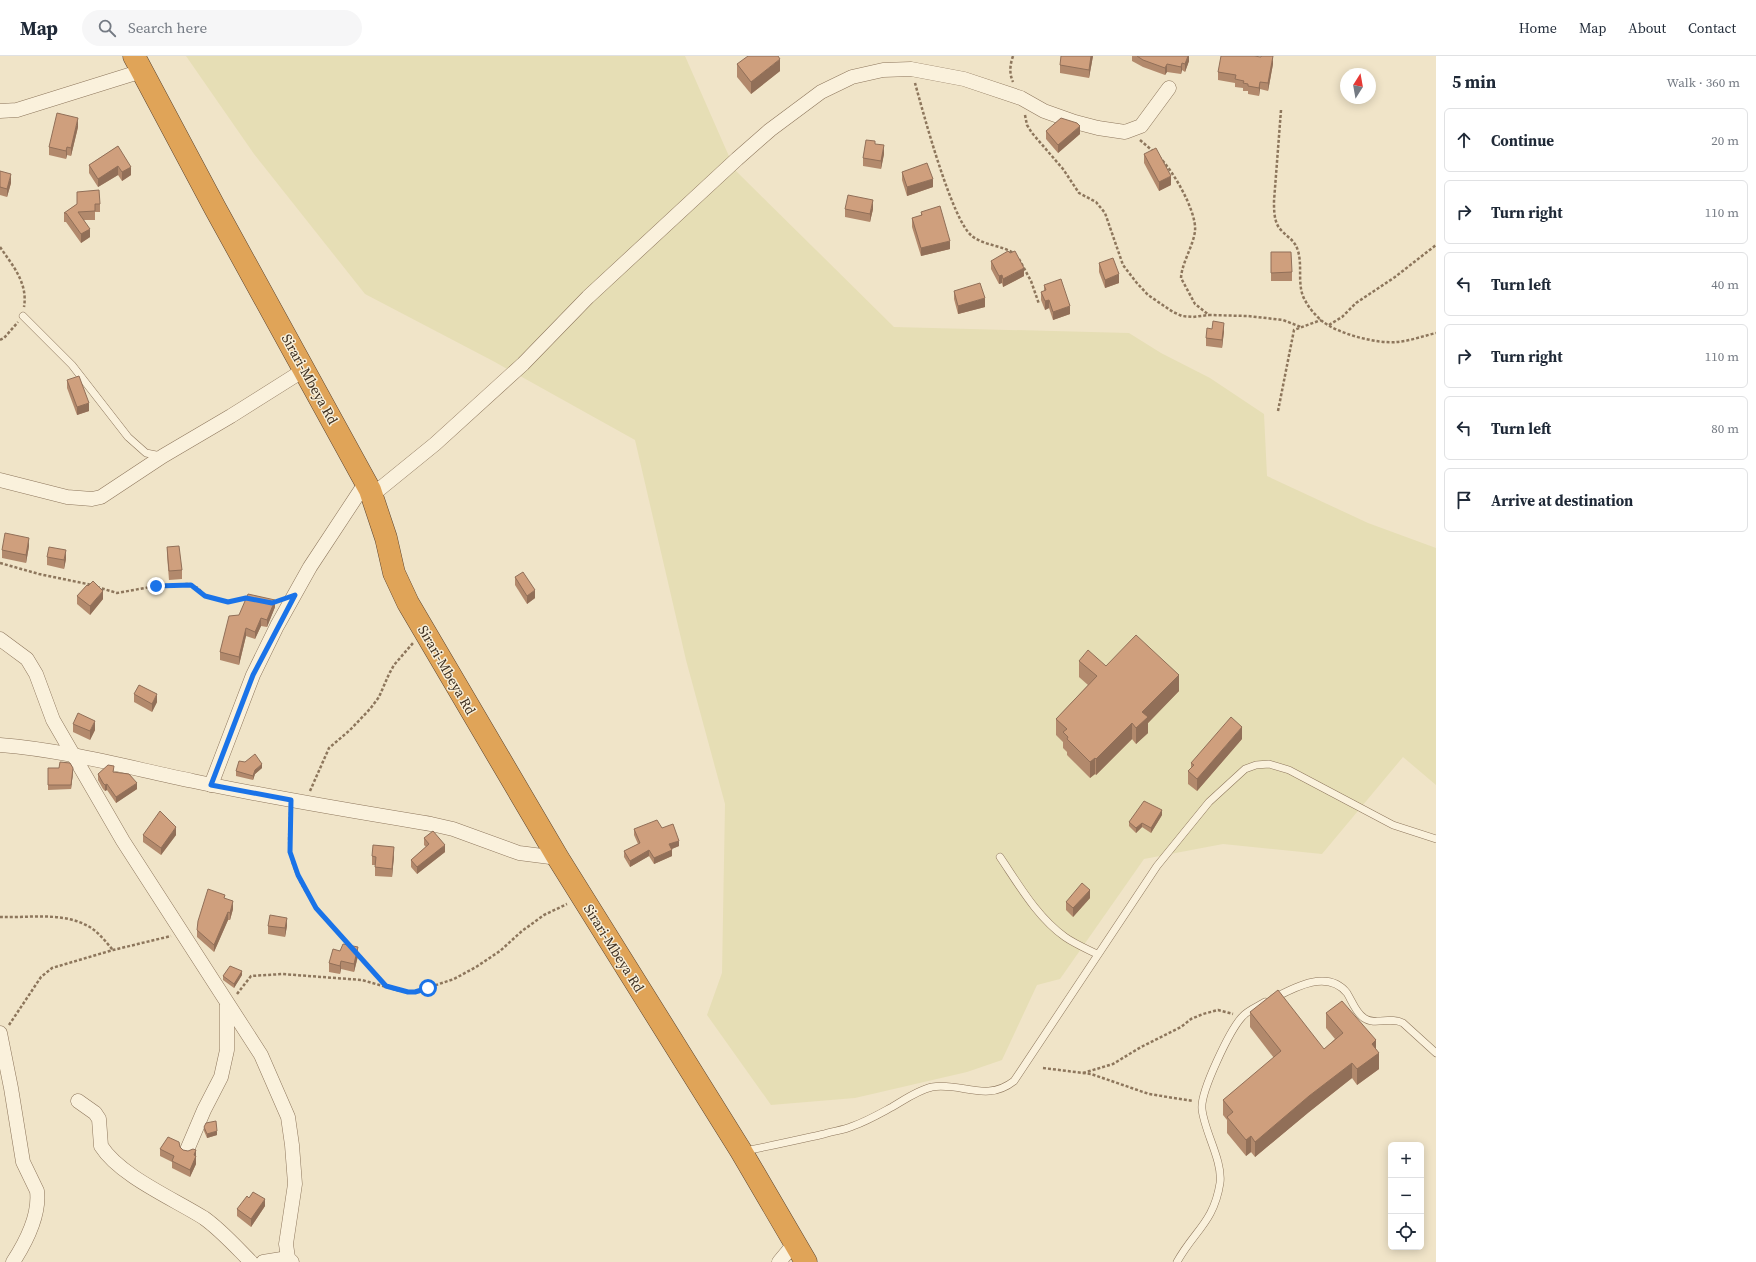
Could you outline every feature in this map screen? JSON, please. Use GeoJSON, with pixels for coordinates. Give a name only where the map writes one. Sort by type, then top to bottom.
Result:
{"type":"FeatureCollection","features":[{"type":"Feature","properties":{"kind":"highway","name":"Sirari-Mbeya Rd"},"geometry":{"type":"LineString","coordinates":[[138,63],[368,489],[386,538],[394,573],[408,603],[558,858],[741,1151],[800,1253]]}},
{"type":"Feature","properties":{"kind":"street"},"geometry":{"type":"LineString","coordinates":[[0,111],[17,110],[138,63]]}},
{"type":"Feature","properties":{"kind":"street"},"geometry":{"type":"LineString","coordinates":[[211,785],[253,675],[277,626],[310,567],[368,489],[435,444],[523,364],[588,297],[737,159],[770,130],[821,92],[852,77],[883,70],[911,69],[964,79],[1021,98],[1044,111],[1075,122],[1114,131],[1128,131],[1141,126],[1169,88]]}},
{"type":"Feature","properties":{"kind":"street"},"geometry":{"type":"LineString","coordinates":[[0,480],[67,497],[96,499],[163,456],[231,416],[304,370]]}},
{"type":"Feature","properties":{"kind":"street"},"geometry":{"type":"LineString","coordinates":[[0,639],[27,659],[36,674],[53,720],[123,841],[155,889],[227,1005],[247,1032],[261,1055],[288,1117],[295,1184],[286,1244],[290,1260],[263,1262]]}},
{"type":"Feature","properties":{"kind":"street"},"geometry":{"type":"LineString","coordinates":[[0,746],[17,747],[74,756],[211,785],[432,824],[453,829],[519,853],[558,858]]}},
{"type":"Feature","properties":{"kind":"street"},"geometry":{"type":"LineString","coordinates":[[186,1150],[204,1110],[222,1077],[227,1050],[227,1005]]}},
{"type":"Feature","properties":{"kind":"street"},"geometry":{"type":"LineString","coordinates":[[1,1035],[23,1162],[38,1196],[32,1225],[21,1250],[13,1262]]}},
{"type":"Feature","properties":{"kind":"street"},"geometry":{"type":"LineString","coordinates":[[78,1101],[98,1116],[100,1123],[101,1146],[115,1162],[142,1182],[204,1218],[251,1262]]}},
{"type":"Feature","properties":{"kind":"street"},"geometry":{"type":"LineString","coordinates":[[779,1262],[800,1253]]}},
{"type":"Feature","properties":{"kind":"lane"},"geometry":{"type":"LineString","coordinates":[[23,316],[72,365],[128,437],[140,449],[146,453],[163,456]]}},
{"type":"Feature","properties":{"kind":"lane"},"geometry":{"type":"LineString","coordinates":[[741,1151],[785,1143],[852,1127],[931,1087],[955,1087],[979,1092],[997,1091],[1005,1088],[1014,1081],[1157,866],[1209,802],[1245,769],[1256,764],[1269,764],[1289,770],[1393,825],[1436,839]]}},
{"type":"Feature","properties":{"kind":"lane"},"geometry":{"type":"LineString","coordinates":[[1000,857],[1021,889],[1052,927],[1066,938],[1098,954]]}},
{"type":"Feature","properties":{"kind":"lane"},"geometry":{"type":"LineString","coordinates":[[1177,1262],[1202,1228],[1213,1210],[1220,1183],[1219,1169],[1202,1110],[1202,1102],[1210,1077],[1236,1025],[1244,1015],[1292,988],[1317,981],[1329,982],[1342,988],[1361,1016],[1365,1019],[1371,1021],[1397,1020],[1403,1023],[1436,1053]]}},
{"type":"Feature","properties":{"kind":"path"},"geometry":{"type":"LineString","coordinates":[[1013,56],[1010,66],[1011,77],[1021,98],[1027,125],[1063,169],[1079,193],[1096,202],[1105,213],[1123,265],[1148,295],[1173,312],[1182,316],[1248,316],[1283,320],[1301,327]]}},
{"type":"Feature","properties":{"kind":"path"},"geometry":{"type":"LineString","coordinates":[[911,69],[924,118],[954,206],[962,224],[971,236],[980,241],[998,246],[1014,253],[1023,265],[1031,281],[1039,304]]}},
{"type":"Feature","properties":{"kind":"path"},"geometry":{"type":"LineString","coordinates":[[1281,110],[1274,201],[1275,215],[1280,230],[1294,241],[1298,252],[1301,289],[1305,302],[1321,320],[1329,325],[1342,332],[1379,342],[1398,342],[1436,333]]}},
{"type":"Feature","properties":{"kind":"path"},"geometry":{"type":"LineString","coordinates":[[1128,131],[1145,143],[1166,164],[1190,208],[1195,222],[1195,232],[1181,278],[1195,304],[1209,315]]}},
{"type":"Feature","properties":{"kind":"path"},"geometry":{"type":"LineString","coordinates":[[1329,325],[1342,317],[1356,303],[1395,277],[1436,245]]}},
{"type":"Feature","properties":{"kind":"path"},"geometry":{"type":"LineString","coordinates":[[0,247],[17,272],[24,288],[25,304],[23,316],[4,338],[0,340]]}},
{"type":"Feature","properties":{"kind":"path"},"geometry":{"type":"LineString","coordinates":[[1278,411],[1294,330],[1321,320]]}},
{"type":"Feature","properties":{"kind":"path"},"geometry":{"type":"LineString","coordinates":[[0,563],[39,574],[91,584],[117,593],[156,586],[187,584],[198,588],[205,596],[227,602],[246,598],[254,600]]}},
{"type":"Feature","properties":{"kind":"path"},"geometry":{"type":"LineString","coordinates":[[386,986],[316,908],[298,875],[290,852],[297,801],[329,748],[350,730],[370,709],[378,697],[388,674],[394,665],[425,631]]}},
{"type":"Feature","properties":{"kind":"path"},"geometry":{"type":"LineString","coordinates":[[227,1005],[249,977],[254,975],[282,974],[362,980],[400,991],[415,992],[454,979],[500,951],[544,914],[582,897]]}},
{"type":"Feature","properties":{"kind":"path"},"geometry":{"type":"LineString","coordinates":[[0,917],[50,917],[75,920],[87,925],[99,934],[113,950]]}},
{"type":"Feature","properties":{"kind":"path"},"geometry":{"type":"LineString","coordinates":[[1,1035],[37,982],[52,968],[113,950],[181,933]]}},
{"type":"Feature","properties":{"kind":"path"},"geometry":{"type":"LineString","coordinates":[[1083,1073],[1113,1064],[1191,1019],[1203,1014],[1218,1010],[1244,1015]]}},
{"type":"Feature","properties":{"kind":"path"},"geometry":{"type":"LineString","coordinates":[[1043,1068],[1091,1074],[1148,1094],[1202,1102]]}},
{"type":"Feature","properties":{"kind":"shaded area"},"geometry":{"type":"Polygon","coordinates":[[[186,56],[685,56],[735,170],[894,327],[1129,333],[1161,353],[1210,378],[1264,414],[1267,476],[1368,523],[1436,548],[1436,785],[1403,757],[1322,854],[1223,844],[1144,859],[1060,979],[1037,985],[1002,1060],[967,1072],[855,1098],[771,1105],[707,1015],[722,973],[725,804],[686,660],[635,440],[493,361],[365,294],[254,154],[186,56]]]}},
{"type":"Feature","properties":{"kind":"building"},"geometry":{"type":"Polygon","coordinates":[[[748,56],[778,56],[780,59],[751,82],[737,64],[748,56]]]}},
{"type":"Feature","properties":{"kind":"building"},"geometry":{"type":"Polygon","coordinates":[[[1061,56],[1091,56],[1089,70],[1060,65],[1061,56]]]}},
{"type":"Feature","properties":{"kind":"building"},"geometry":{"type":"Polygon","coordinates":[[[1137,56],[1188,56],[1185,64],[1182,63],[1181,67],[1167,64],[1165,68],[1143,60],[1137,56]]]}},
{"type":"Feature","properties":{"kind":"building"},"geometry":{"type":"Polygon","coordinates":[[[1221,56],[1273,56],[1268,83],[1260,82],[1259,88],[1248,86],[1248,84],[1243,83],[1244,81],[1235,79],[1236,75],[1218,72],[1221,56]]]}},
{"type":"Feature","properties":{"kind":"building"},"geometry":{"type":"Polygon","coordinates":[[[57,113],[78,118],[71,148],[67,147],[66,151],[49,147],[57,113]]]}},
{"type":"Feature","properties":{"kind":"building"},"geometry":{"type":"Polygon","coordinates":[[[1061,118],[1077,123],[1080,126],[1058,145],[1046,131],[1061,118]]]}},
{"type":"Feature","properties":{"kind":"building"},"geometry":{"type":"Polygon","coordinates":[[[866,140],[875,141],[875,144],[884,145],[881,161],[863,158],[866,140]]]}},
{"type":"Feature","properties":{"kind":"building"},"geometry":{"type":"Polygon","coordinates":[[[118,146],[131,167],[122,172],[118,166],[98,179],[89,165],[118,146]]]}},
{"type":"Feature","properties":{"kind":"building"},"geometry":{"type":"Polygon","coordinates":[[[1156,148],[1171,176],[1159,182],[1144,154],[1156,148]]]}},
{"type":"Feature","properties":{"kind":"building"},"geometry":{"type":"Polygon","coordinates":[[[927,163],[933,179],[907,187],[902,172],[927,163]]]}},
{"type":"Feature","properties":{"kind":"building"},"geometry":{"type":"Polygon","coordinates":[[[0,171],[11,174],[7,189],[0,187],[0,171]]]}},
{"type":"Feature","properties":{"kind":"building"},"geometry":{"type":"Polygon","coordinates":[[[99,190],[100,204],[95,204],[95,211],[78,212],[90,229],[81,234],[66,213],[64,213],[77,204],[77,192],[99,190]]]}},
{"type":"Feature","properties":{"kind":"building"},"geometry":{"type":"Polygon","coordinates":[[[848,195],[873,200],[870,214],[845,209],[848,195]]]}},
{"type":"Feature","properties":{"kind":"building"},"geometry":{"type":"Polygon","coordinates":[[[940,206],[950,241],[921,248],[912,218],[922,215],[921,212],[940,206]]]}},
{"type":"Feature","properties":{"kind":"building"},"geometry":{"type":"Polygon","coordinates":[[[1008,251],[1010,253],[1015,251],[1024,268],[1003,279],[1002,275],[999,276],[991,261],[1008,251]]]}},
{"type":"Feature","properties":{"kind":"building"},"geometry":{"type":"Polygon","coordinates":[[[1271,252],[1291,252],[1292,272],[1271,273],[1271,252]]]}},
{"type":"Feature","properties":{"kind":"building"},"geometry":{"type":"Polygon","coordinates":[[[1113,258],[1119,274],[1105,280],[1099,263],[1113,258]]]}},
{"type":"Feature","properties":{"kind":"building"},"geometry":{"type":"Polygon","coordinates":[[[1061,279],[1070,306],[1053,312],[1049,300],[1045,301],[1041,292],[1046,290],[1044,285],[1061,279]]]}},
{"type":"Feature","properties":{"kind":"building"},"geometry":{"type":"Polygon","coordinates":[[[980,283],[985,298],[958,306],[954,291],[980,283]]]}},
{"type":"Feature","properties":{"kind":"building"},"geometry":{"type":"Polygon","coordinates":[[[1213,321],[1224,323],[1222,340],[1206,338],[1207,328],[1212,329],[1213,321]]]}},
{"type":"Feature","properties":{"kind":"building"},"geometry":{"type":"Polygon","coordinates":[[[79,376],[89,403],[77,407],[67,380],[79,376]]]}},
{"type":"Feature","properties":{"kind":"building"},"geometry":{"type":"Polygon","coordinates":[[[5,533],[29,538],[26,555],[2,550],[5,533]]]}},
{"type":"Feature","properties":{"kind":"building"},"geometry":{"type":"Polygon","coordinates":[[[179,546],[182,570],[169,571],[167,547],[179,546]]]}},
{"type":"Feature","properties":{"kind":"building"},"geometry":{"type":"Polygon","coordinates":[[[49,547],[66,550],[64,560],[47,557],[49,547]]]}},
{"type":"Feature","properties":{"kind":"building"},"geometry":{"type":"Polygon","coordinates":[[[523,572],[535,590],[527,596],[515,577],[523,572]]]}},
{"type":"Feature","properties":{"kind":"building"},"geometry":{"type":"Polygon","coordinates":[[[93,581],[103,591],[90,606],[77,596],[93,581]]]}},
{"type":"Feature","properties":{"kind":"building"},"geometry":{"type":"Polygon","coordinates":[[[248,594],[275,600],[267,620],[261,618],[255,632],[246,628],[239,657],[220,652],[229,616],[239,615],[248,594]]]}},
{"type":"Feature","properties":{"kind":"building"},"geometry":{"type":"Polygon","coordinates":[[[1136,635],[1179,675],[1142,712],[1148,717],[1136,728],[1132,723],[1096,759],[1095,758],[1090,762],[1067,739],[1068,737],[1063,732],[1067,729],[1056,719],[1097,676],[1079,661],[1088,650],[1106,666],[1136,635]]]}},
{"type":"Feature","properties":{"kind":"building"},"geometry":{"type":"Polygon","coordinates":[[[139,685],[157,694],[152,704],[134,694],[139,685]]]}},
{"type":"Feature","properties":{"kind":"building"},"geometry":{"type":"Polygon","coordinates":[[[78,713],[95,721],[90,731],[73,724],[78,713]]]}},
{"type":"Feature","properties":{"kind":"building"},"geometry":{"type":"Polygon","coordinates":[[[1231,717],[1242,727],[1197,779],[1188,771],[1194,765],[1191,763],[1231,717]]]}},
{"type":"Feature","properties":{"kind":"building"},"geometry":{"type":"Polygon","coordinates":[[[255,754],[262,764],[255,770],[253,776],[236,771],[239,761],[245,762],[255,754]]]}},
{"type":"Feature","properties":{"kind":"building"},"geometry":{"type":"Polygon","coordinates":[[[60,762],[70,763],[73,768],[71,785],[48,785],[48,768],[59,768],[60,762]]]}},
{"type":"Feature","properties":{"kind":"building"},"geometry":{"type":"Polygon","coordinates":[[[108,765],[114,766],[113,772],[129,774],[137,783],[116,797],[107,784],[105,785],[103,783],[98,774],[108,765]]]}},
{"type":"Feature","properties":{"kind":"building"},"geometry":{"type":"Polygon","coordinates":[[[1144,801],[1162,810],[1151,828],[1142,823],[1136,828],[1129,822],[1144,801]]]}},
{"type":"Feature","properties":{"kind":"building"},"geometry":{"type":"Polygon","coordinates":[[[160,811],[176,827],[161,848],[143,835],[160,811]]]}},
{"type":"Feature","properties":{"kind":"building"},"geometry":{"type":"Polygon","coordinates":[[[657,820],[662,828],[673,824],[679,841],[669,844],[672,850],[654,858],[649,850],[630,861],[624,851],[640,843],[634,829],[657,820]]]}},
{"type":"Feature","properties":{"kind":"building"},"geometry":{"type":"Polygon","coordinates":[[[433,831],[445,845],[417,867],[411,860],[429,844],[424,838],[433,831]]]}},
{"type":"Feature","properties":{"kind":"building"},"geometry":{"type":"Polygon","coordinates":[[[373,845],[394,847],[392,869],[375,867],[376,857],[372,856],[373,845]]]}},
{"type":"Feature","properties":{"kind":"building"},"geometry":{"type":"Polygon","coordinates":[[[1082,883],[1090,890],[1073,908],[1066,902],[1082,883]]]}},
{"type":"Feature","properties":{"kind":"building"},"geometry":{"type":"Polygon","coordinates":[[[208,889],[225,895],[224,898],[233,901],[230,913],[228,912],[214,945],[197,930],[198,921],[208,889]]]}},
{"type":"Feature","properties":{"kind":"building"},"geometry":{"type":"Polygon","coordinates":[[[270,915],[287,918],[285,928],[268,926],[270,915]]]}},
{"type":"Feature","properties":{"kind":"building"},"geometry":{"type":"Polygon","coordinates":[[[343,944],[358,947],[354,964],[341,961],[340,966],[329,963],[333,949],[340,951],[343,944]]]}},
{"type":"Feature","properties":{"kind":"building"},"geometry":{"type":"Polygon","coordinates":[[[230,966],[242,971],[234,984],[223,976],[230,966]]]}},
{"type":"Feature","properties":{"kind":"building"},"geometry":{"type":"Polygon","coordinates":[[[1278,990],[1324,1049],[1343,1033],[1326,1013],[1342,1001],[1376,1040],[1372,1044],[1379,1053],[1357,1069],[1352,1063],[1309,1096],[1255,1142],[1251,1136],[1246,1140],[1227,1117],[1233,1112],[1223,1100],[1281,1051],[1250,1012],[1278,990]]]}},
{"type":"Feature","properties":{"kind":"building"},"geometry":{"type":"Polygon","coordinates":[[[216,1121],[217,1131],[207,1134],[204,1127],[206,1123],[216,1121]]]}},
{"type":"Feature","properties":{"kind":"building"},"geometry":{"type":"Polygon","coordinates":[[[168,1137],[179,1142],[180,1147],[183,1150],[196,1150],[194,1155],[196,1156],[190,1170],[172,1161],[174,1156],[160,1149],[168,1137]]]}},
{"type":"Feature","properties":{"kind":"building"},"geometry":{"type":"Polygon","coordinates":[[[253,1192],[265,1199],[251,1219],[237,1209],[247,1196],[249,1198],[253,1192]]]}},
{"type":"Feature","properties":{"kind":"route"},"geometry":{"type":"LineString","coordinates":[[156,586],[187,584],[198,588],[205,596],[228,602],[249,598],[266,603],[272,603],[295,595],[277,626],[253,675],[211,785],[291,800],[290,852],[298,875],[316,908],[386,986],[408,992],[415,992],[428,988]]}}]}
